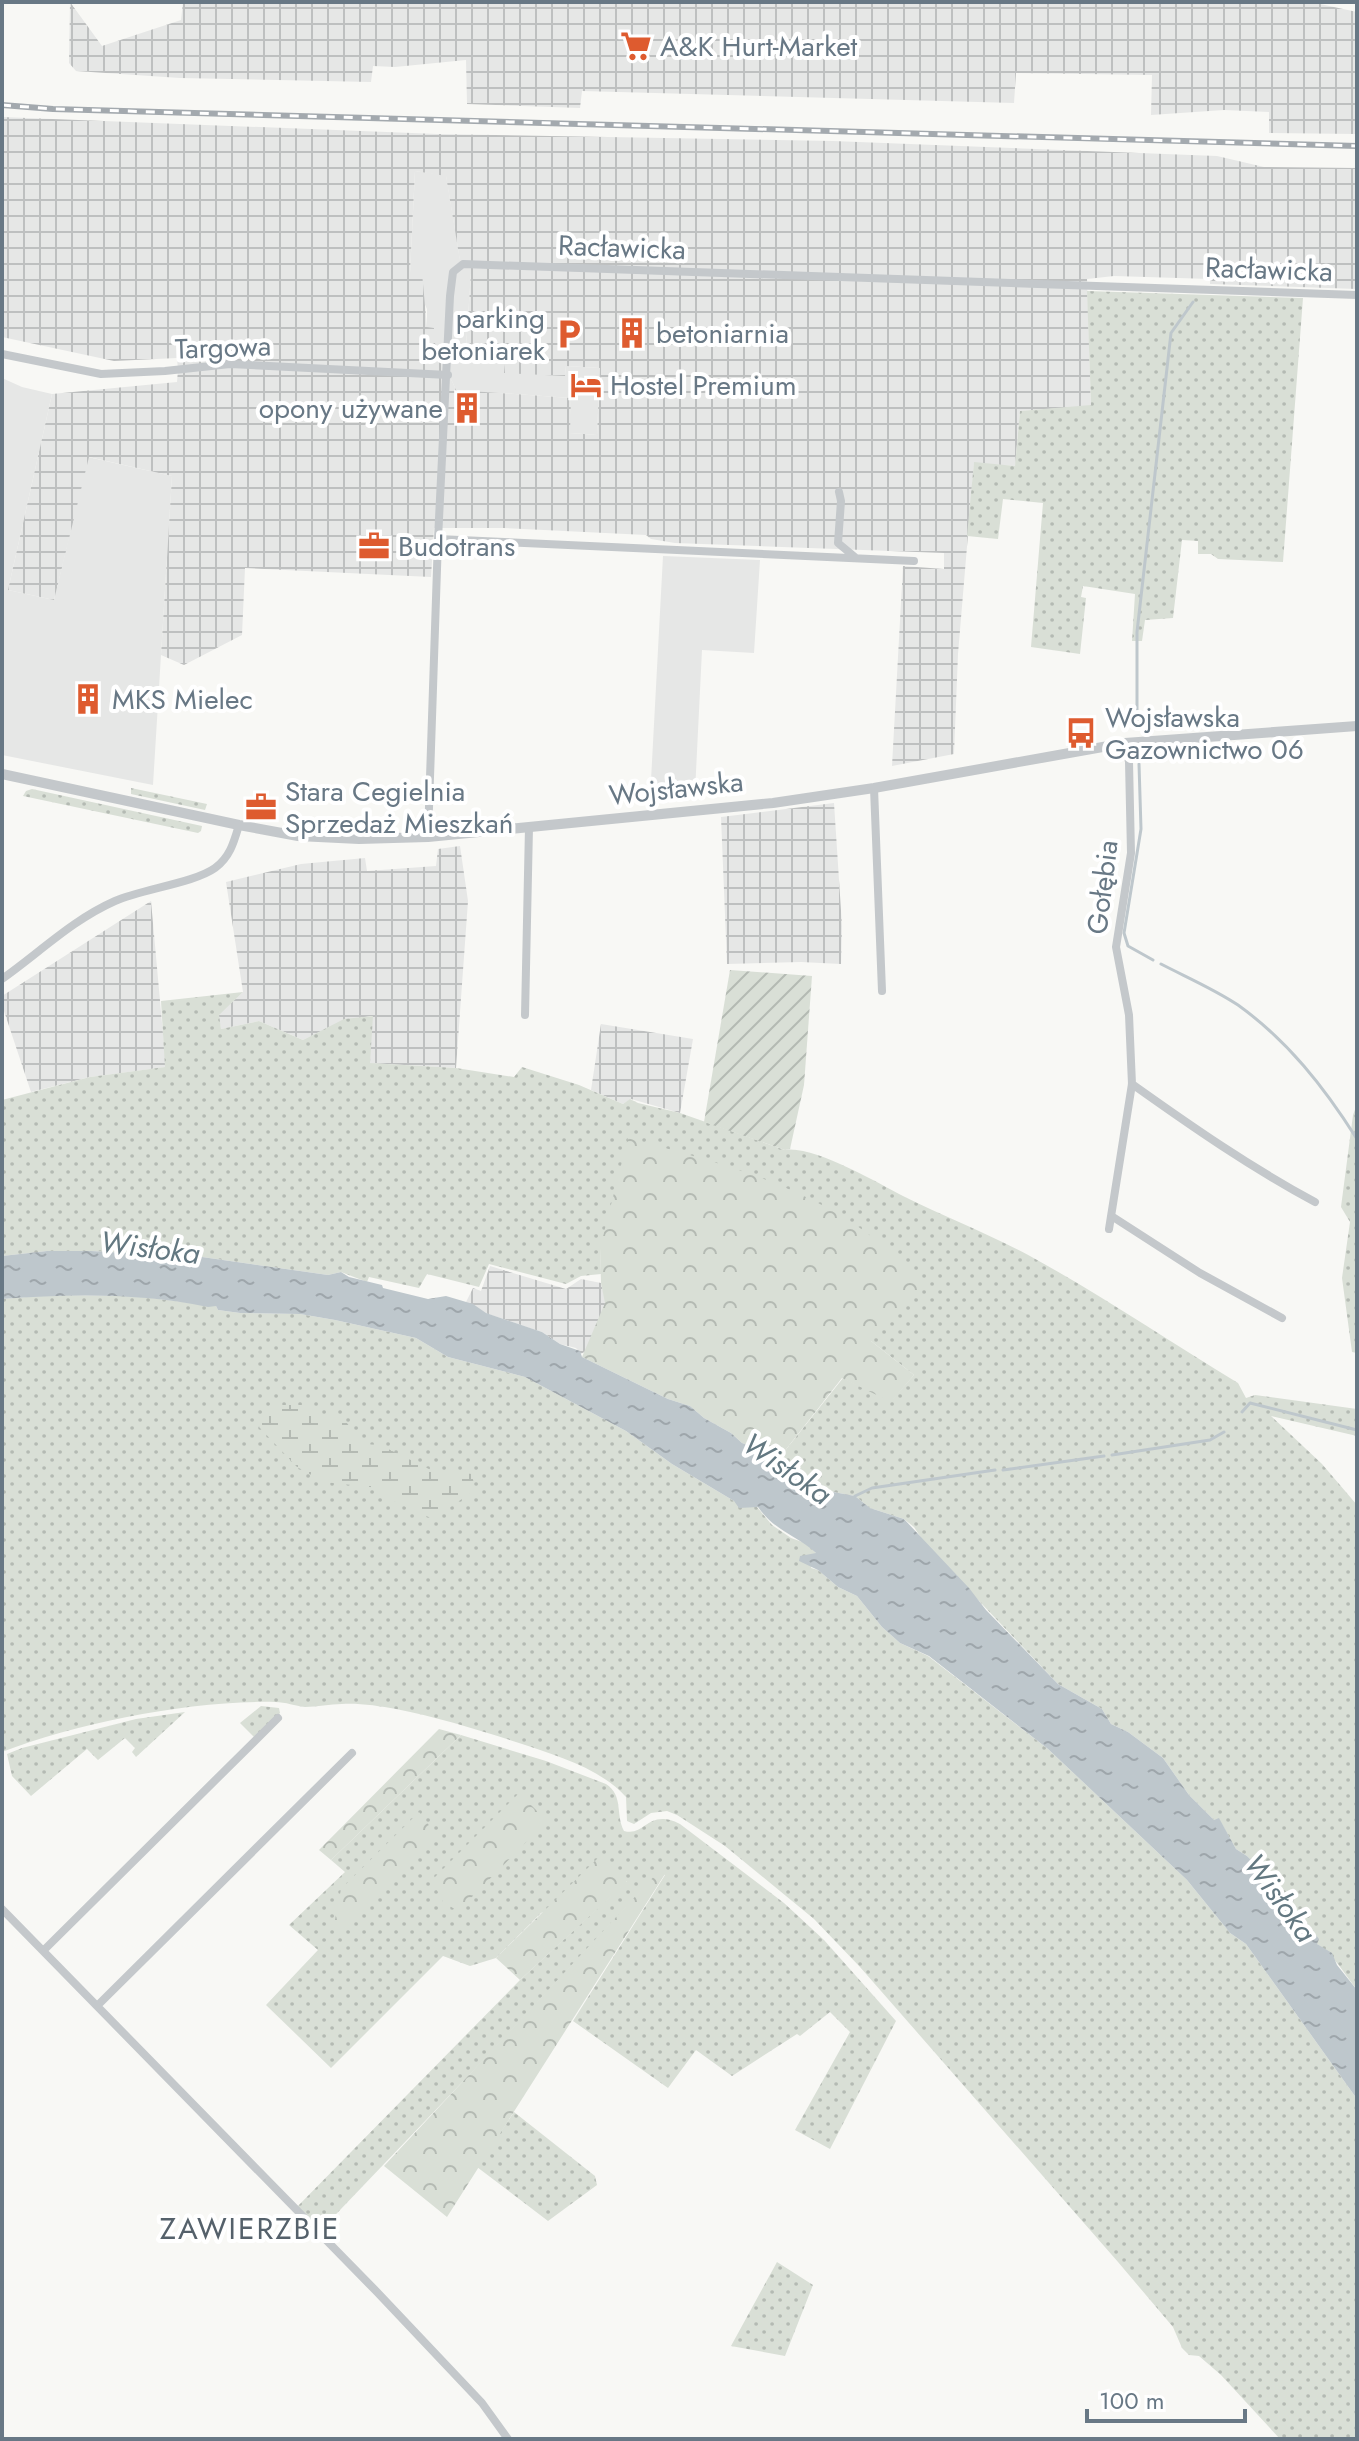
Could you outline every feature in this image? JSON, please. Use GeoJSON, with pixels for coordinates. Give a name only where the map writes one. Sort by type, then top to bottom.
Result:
{"type":"FeatureCollection","features":[{"type":"Feature","properties":{"kind":"street","name":"Racławicka"},"geometry":{"type":"LineString","coordinates":[[428,837],[451,278],[457,267],[469,263],[1357,295]]}},
{"type":"Feature","properties":{"kind":"street","name":"Targowa"},"geometry":{"type":"LineString","coordinates":[[2,354],[101,374],[230,364],[448,375]]}},
{"type":"Feature","properties":{"kind":"street"},"geometry":{"type":"LineString","coordinates":[[839,492],[838,543],[856,558]]}},
{"type":"Feature","properties":{"kind":"street"},"geometry":{"type":"LineString","coordinates":[[438,539],[914,561]]}},
{"type":"Feature","properties":{"kind":"street","name":"Wojsławska"},"geometry":{"type":"LineString","coordinates":[[2,774],[239,825],[330,839],[428,837],[773,803],[1125,743],[1357,726]]}},
{"type":"Feature","properties":{"kind":"street","name":"Gołębia"},"geometry":{"type":"LineString","coordinates":[[1109,1229],[1132,1084],[1129,1015],[1116,947],[1131,853],[1129,762],[1125,743]]}},
{"type":"Feature","properties":{"kind":"street"},"geometry":{"type":"LineString","coordinates":[[874,788],[882,991]]}},
{"type":"Feature","properties":{"kind":"street"},"geometry":{"type":"LineString","coordinates":[[2,979],[58,935],[106,905],[138,892],[209,872],[226,857],[234,844],[239,825]]}},
{"type":"Feature","properties":{"kind":"street"},"geometry":{"type":"LineString","coordinates":[[525,1015],[529,827]]}},
{"type":"Feature","properties":{"kind":"street"},"geometry":{"type":"LineString","coordinates":[[1132,1084],[1222,1147],[1315,1202]]}},
{"type":"Feature","properties":{"kind":"street"},"geometry":{"type":"LineString","coordinates":[[1113,1217],[1200,1273],[1282,1318]]}},
{"type":"Feature","properties":{"kind":"street"},"geometry":{"type":"LineString","coordinates":[[43,1951],[278,1718]]}},
{"type":"Feature","properties":{"kind":"street"},"geometry":{"type":"LineString","coordinates":[[97,2006],[352,1753]]}},
{"type":"Feature","properties":{"kind":"street"},"geometry":{"type":"LineString","coordinates":[[2,1909],[384,2299],[482,2403],[508,2439]]}},
{"type":"Feature","properties":{"kind":"shaded area"},"geometry":{"type":"Polygon","coordinates":[[[70,2],[102,46],[181,20],[183,2],[1311,2],[1357,12],[1357,134],[1269,133],[1269,112],[1224,110],[1151,115],[1152,75],[1016,73],[1014,103],[582,91],[580,108],[467,104],[466,60],[395,67],[373,66],[371,82],[180,78],[76,71],[69,63],[70,2]]]}},
{"type":"Feature","properties":{"kind":"shaded area"},"geometry":{"type":"Polygon","coordinates":[[[2,117],[437,134],[833,141],[1217,156],[1264,167],[1357,168],[1357,289],[1210,284],[1210,279],[1114,276],[1087,279],[1091,406],[1020,411],[1015,466],[974,463],[958,654],[954,754],[892,766],[903,566],[944,569],[944,553],[675,543],[651,539],[646,535],[434,528],[431,577],[245,568],[242,635],[184,665],[161,655],[172,476],[89,457],[54,600],[8,590],[52,394],[177,382],[178,370],[177,358],[114,361],[2,337],[2,117]],[[415,171],[410,272],[422,273],[427,327],[434,328],[434,341],[456,390],[571,398],[570,433],[597,435],[600,368],[566,366],[565,376],[504,373],[505,364],[470,362],[466,347],[471,273],[462,273],[446,176],[415,171]]]}},
{"type":"Feature","properties":{"kind":"shaded area"},"geometry":{"type":"Polygon","coordinates":[[[415,171],[446,175],[462,272],[471,273],[466,347],[505,364],[505,372],[565,375],[566,366],[600,368],[597,435],[569,433],[571,398],[456,390],[427,327],[427,309],[410,273],[415,171]]]}},
{"type":"Feature","properties":{"kind":"shaded area"},"geometry":{"type":"Polygon","coordinates":[[[2,378],[22,387],[52,394],[8,590],[54,600],[88,457],[172,476],[153,785],[2,755],[2,378]]]}},
{"type":"Feature","properties":{"kind":"shaded area"},"geometry":{"type":"Polygon","coordinates":[[[663,556],[760,560],[754,653],[702,650],[695,792],[650,799],[663,556]]]}},
{"type":"Feature","properties":{"kind":"shaded area"},"geometry":{"type":"Polygon","coordinates":[[[834,803],[842,926],[841,964],[727,964],[721,817],[834,803]]]}},
{"type":"Feature","properties":{"kind":"shaded area"},"geometry":{"type":"Polygon","coordinates":[[[460,846],[468,901],[456,1068],[369,1063],[372,1016],[344,1020],[303,1040],[259,1021],[221,1029],[218,1015],[243,992],[226,882],[301,864],[365,858],[367,871],[436,866],[438,849],[460,846]]]}},
{"type":"Feature","properties":{"kind":"shaded area"},"geometry":{"type":"Polygon","coordinates":[[[151,901],[166,1067],[90,1077],[31,1092],[2,1005],[2,996],[151,901]]]}},
{"type":"Feature","properties":{"kind":"shaded area"},"geometry":{"type":"Polygon","coordinates":[[[601,1024],[693,1039],[680,1113],[631,1099],[623,1104],[591,1090],[601,1024]]]}},
{"type":"Feature","properties":{"kind":"shaded area"},"geometry":{"type":"Polygon","coordinates":[[[490,1266],[566,1289],[581,1279],[601,1283],[606,1303],[586,1351],[581,1354],[576,1348],[560,1344],[542,1332],[485,1313],[466,1302],[473,1288],[481,1291],[490,1266]]]}},
{"type":"Feature","properties":{"kind":"green space"},"geometry":{"type":"Polygon","coordinates":[[[1087,291],[1303,298],[1283,562],[1218,559],[1211,554],[1198,554],[1198,541],[1182,540],[1173,618],[1145,620],[1142,641],[1132,641],[1135,594],[1083,586],[1081,597],[1086,598],[1080,654],[1031,647],[1043,503],[1003,499],[998,539],[967,536],[974,462],[1015,466],[1020,411],[1091,405],[1087,291]]]}},
{"type":"Feature","properties":{"kind":"green space"},"geometry":{"type":"Polygon","coordinates":[[[131,788],[207,804],[205,810],[131,794],[131,788]]]}},
{"type":"Feature","properties":{"kind":"green space"},"geometry":{"type":"Polygon","coordinates":[[[32,789],[202,826],[201,831],[198,833],[23,796],[32,789]]]}},
{"type":"Feature","properties":{"kind":"green space"},"geometry":{"type":"Polygon","coordinates":[[[730,970],[812,976],[804,1085],[790,1149],[785,1150],[704,1122],[730,970]]]}},
{"type":"Feature","properties":{"kind":"green space"},"geometry":{"type":"Polygon","coordinates":[[[243,992],[219,1015],[221,1029],[259,1021],[303,1040],[344,1019],[373,1016],[370,1063],[456,1068],[514,1077],[522,1067],[579,1085],[623,1104],[630,1099],[785,1150],[812,1153],[862,1174],[1056,1271],[1238,1383],[1246,1398],[1255,1395],[1357,1409],[1357,1436],[1271,1416],[1322,1464],[1357,1505],[1357,1990],[1247,1856],[1236,1849],[1219,1819],[1214,1820],[1189,1795],[1163,1758],[1128,1732],[1111,1724],[1102,1709],[1058,1684],[925,1544],[914,1527],[904,1519],[870,1508],[855,1496],[828,1491],[817,1480],[789,1469],[780,1457],[843,1378],[891,1401],[914,1375],[871,1341],[600,1248],[601,1274],[581,1276],[566,1284],[489,1264],[479,1287],[427,1274],[419,1288],[369,1277],[367,1282],[341,1272],[328,1275],[202,1257],[91,1251],[47,1251],[2,1256],[2,1100],[90,1077],[165,1067],[161,1001],[243,992]]]}},
{"type":"Feature","properties":{"kind":"green space"},"geometry":{"type":"Polygon","coordinates":[[[1357,1104],[1357,1353],[1352,1352],[1342,1278],[1350,1222],[1341,1207],[1357,1104]]]}},
{"type":"Feature","properties":{"kind":"green space"},"geometry":{"type":"Polygon","coordinates":[[[628,1138],[743,1171],[798,1193],[861,1229],[927,1283],[871,1341],[914,1375],[891,1402],[842,1378],[780,1457],[742,1443],[690,1406],[668,1399],[582,1357],[605,1303],[600,1248],[628,1138]]]}},
{"type":"Feature","properties":{"kind":"green space"},"geometry":{"type":"Polygon","coordinates":[[[51,1295],[135,1296],[216,1306],[218,1310],[240,1313],[300,1314],[335,1320],[416,1338],[448,1357],[525,1377],[626,1431],[672,1464],[734,1501],[757,1507],[772,1525],[805,1543],[817,1554],[811,1568],[857,1596],[882,1627],[900,1643],[928,1656],[1048,1749],[1187,1880],[1230,1933],[1246,1944],[1357,2099],[1357,2439],[1280,2439],[1221,2375],[1199,2356],[1189,2355],[1182,2348],[1173,2327],[1118,2262],[860,1967],[814,1919],[725,1846],[677,1815],[667,1811],[651,1813],[634,1824],[627,1821],[626,1797],[590,1770],[547,1752],[458,1724],[396,1709],[355,1704],[305,1707],[279,1702],[243,1702],[173,1709],[101,1722],[2,1752],[2,1299],[51,1295]]]}},
{"type":"Feature","properties":{"kind":"green space"},"geometry":{"type":"Polygon","coordinates":[[[270,1405],[309,1405],[319,1414],[342,1416],[362,1444],[380,1445],[431,1470],[472,1474],[475,1490],[433,1519],[391,1500],[379,1488],[324,1482],[297,1467],[259,1427],[270,1405]]]}},
{"type":"Feature","properties":{"kind":"green space"},"geometry":{"type":"Polygon","coordinates":[[[261,1706],[279,1708],[280,1713],[257,1740],[240,1723],[261,1706]]]}},
{"type":"Feature","properties":{"kind":"green space"},"geometry":{"type":"Polygon","coordinates":[[[185,1712],[136,1757],[132,1752],[135,1748],[125,1738],[98,1760],[87,1749],[31,1796],[12,1776],[7,1754],[22,1748],[136,1719],[185,1712]]]}},
{"type":"Feature","properties":{"kind":"green space"},"geometry":{"type":"Polygon","coordinates":[[[439,1729],[461,1735],[331,1860],[319,1850],[439,1729]]]}},
{"type":"Feature","properties":{"kind":"green space"},"geometry":{"type":"Polygon","coordinates":[[[461,1735],[546,1761],[606,1784],[615,1794],[624,1831],[637,1830],[660,1819],[680,1824],[784,1903],[824,1940],[896,2021],[830,2149],[795,2130],[850,2032],[830,2012],[800,2036],[797,2034],[732,2076],[696,2050],[668,2088],[573,2021],[665,1875],[659,1872],[319,2232],[296,2208],[520,1980],[627,1881],[541,1913],[496,1958],[470,1966],[443,1956],[331,2068],[266,2005],[318,1950],[289,1925],[345,1872],[331,1860],[461,1735]]]}},
{"type":"Feature","properties":{"kind":"green space"},"geometry":{"type":"Polygon","coordinates":[[[519,1793],[547,1821],[458,1911],[443,1902],[432,1880],[519,1793]]]}},
{"type":"Feature","properties":{"kind":"green space"},"geometry":{"type":"Polygon","coordinates":[[[419,1812],[437,1836],[340,1932],[334,1925],[341,1889],[419,1812]]]}},
{"type":"Feature","properties":{"kind":"green space"},"geometry":{"type":"Polygon","coordinates":[[[599,1857],[627,1882],[520,1980],[496,1958],[599,1857]]]}},
{"type":"Feature","properties":{"kind":"green space"},"geometry":{"type":"Polygon","coordinates":[[[659,1871],[665,1874],[447,2217],[384,2166],[659,1871]]]}},
{"type":"Feature","properties":{"kind":"green space"},"geometry":{"type":"Polygon","coordinates":[[[514,2112],[595,2176],[597,2185],[548,2221],[477,2167],[514,2112]]]}},
{"type":"Feature","properties":{"kind":"green space"},"geometry":{"type":"Polygon","coordinates":[[[777,2262],[813,2285],[785,2356],[731,2346],[777,2262]]]}},
{"type":"Feature","properties":{"kind":"water","name":"Wisłoka"},"geometry":{"type":"Polygon","coordinates":[[[47,1251],[202,1257],[328,1275],[341,1272],[382,1285],[383,1288],[428,1299],[446,1296],[473,1304],[486,1313],[542,1332],[560,1344],[580,1351],[582,1357],[668,1399],[690,1406],[742,1443],[780,1457],[789,1469],[817,1480],[828,1491],[855,1496],[870,1508],[904,1519],[1058,1684],[1102,1709],[1111,1724],[1128,1732],[1163,1758],[1189,1795],[1214,1820],[1219,1818],[1236,1849],[1247,1856],[1290,1901],[1319,1939],[1317,1944],[1332,1953],[1337,1965],[1357,1990],[1357,2099],[1246,1944],[1230,1933],[1187,1880],[1048,1749],[929,1656],[900,1643],[882,1627],[857,1596],[799,1561],[800,1556],[816,1553],[779,1528],[758,1507],[739,1508],[734,1501],[672,1464],[626,1431],[525,1377],[448,1357],[416,1338],[300,1314],[240,1313],[218,1310],[216,1306],[157,1299],[80,1296],[2,1299],[2,1256],[47,1251]]]}},
{"type":"Feature","properties":{"kind":"waterway"},"geometry":{"type":"LineString","coordinates":[[1137,725],[1137,632],[1171,333],[1193,302]]}},
{"type":"Feature","properties":{"kind":"waterway"},"geometry":{"type":"LineString","coordinates":[[1139,764],[1141,829],[1124,933],[1128,946],[1153,960]]}},
{"type":"Feature","properties":{"kind":"waterway"},"geometry":{"type":"LineString","coordinates":[[1161,964],[1229,999],[1273,1034],[1318,1083],[1357,1139]]}},
{"type":"Feature","properties":{"kind":"waterway"},"geometry":{"type":"LineString","coordinates":[[1242,1412],[1250,1403],[1357,1430]]}},
{"type":"Feature","properties":{"kind":"waterway"},"geometry":{"type":"LineString","coordinates":[[1112,1455],[1210,1440],[1224,1432]]}},
{"type":"Feature","properties":{"kind":"waterway"},"geometry":{"type":"LineString","coordinates":[[1003,1470],[1104,1456]]}},
{"type":"Feature","properties":{"kind":"waterway"},"geometry":{"type":"LineString","coordinates":[[855,1496],[872,1488],[995,1470]]}},
{"type":"Feature","properties":{"kind":"railway"},"geometry":{"type":"LineString","coordinates":[[2,105],[53,109],[1357,146]]}},
{"type":"Feature","properties":{"kind":"place","name":"A&K Hurt-Market"},"geometry":{"type":"Point","coordinates":[636,46]}},
{"type":"Feature","properties":{"kind":"place","name":"betoniarnia"},"geometry":{"type":"Point","coordinates":[632,333]}},
{"type":"Feature","properties":{"kind":"place","name":"parking betoniarek"},"geometry":{"type":"Point","coordinates":[569,334]}},
{"type":"Feature","properties":{"kind":"place","name":"Hostel Premium"},"geometry":{"type":"Point","coordinates":[586,385]}},
{"type":"Feature","properties":{"kind":"place","name":"opony używane"},"geometry":{"type":"Point","coordinates":[467,408]}},
{"type":"Feature","properties":{"kind":"place","name":"Budotrans"},"geometry":{"type":"Point","coordinates":[374,546]}},
{"type":"Feature","properties":{"kind":"place","name":"MKS Mielec"},"geometry":{"type":"Point","coordinates":[88,699]}},
{"type":"Feature","properties":{"kind":"place","name":"Wojsławska Gazownictwo 06"},"geometry":{"type":"Point","coordinates":[1081,733]}},
{"type":"Feature","properties":{"kind":"place","name":"Stara Cegielnia Sprzedaż Mieszkań"},"geometry":{"type":"Point","coordinates":[261,807]}},
{"type":"Feature","properties":{"kind":"district","name":"ZAWIERZBIE"},"geometry":{"type":"Point","coordinates":[250,2229]}}]}
